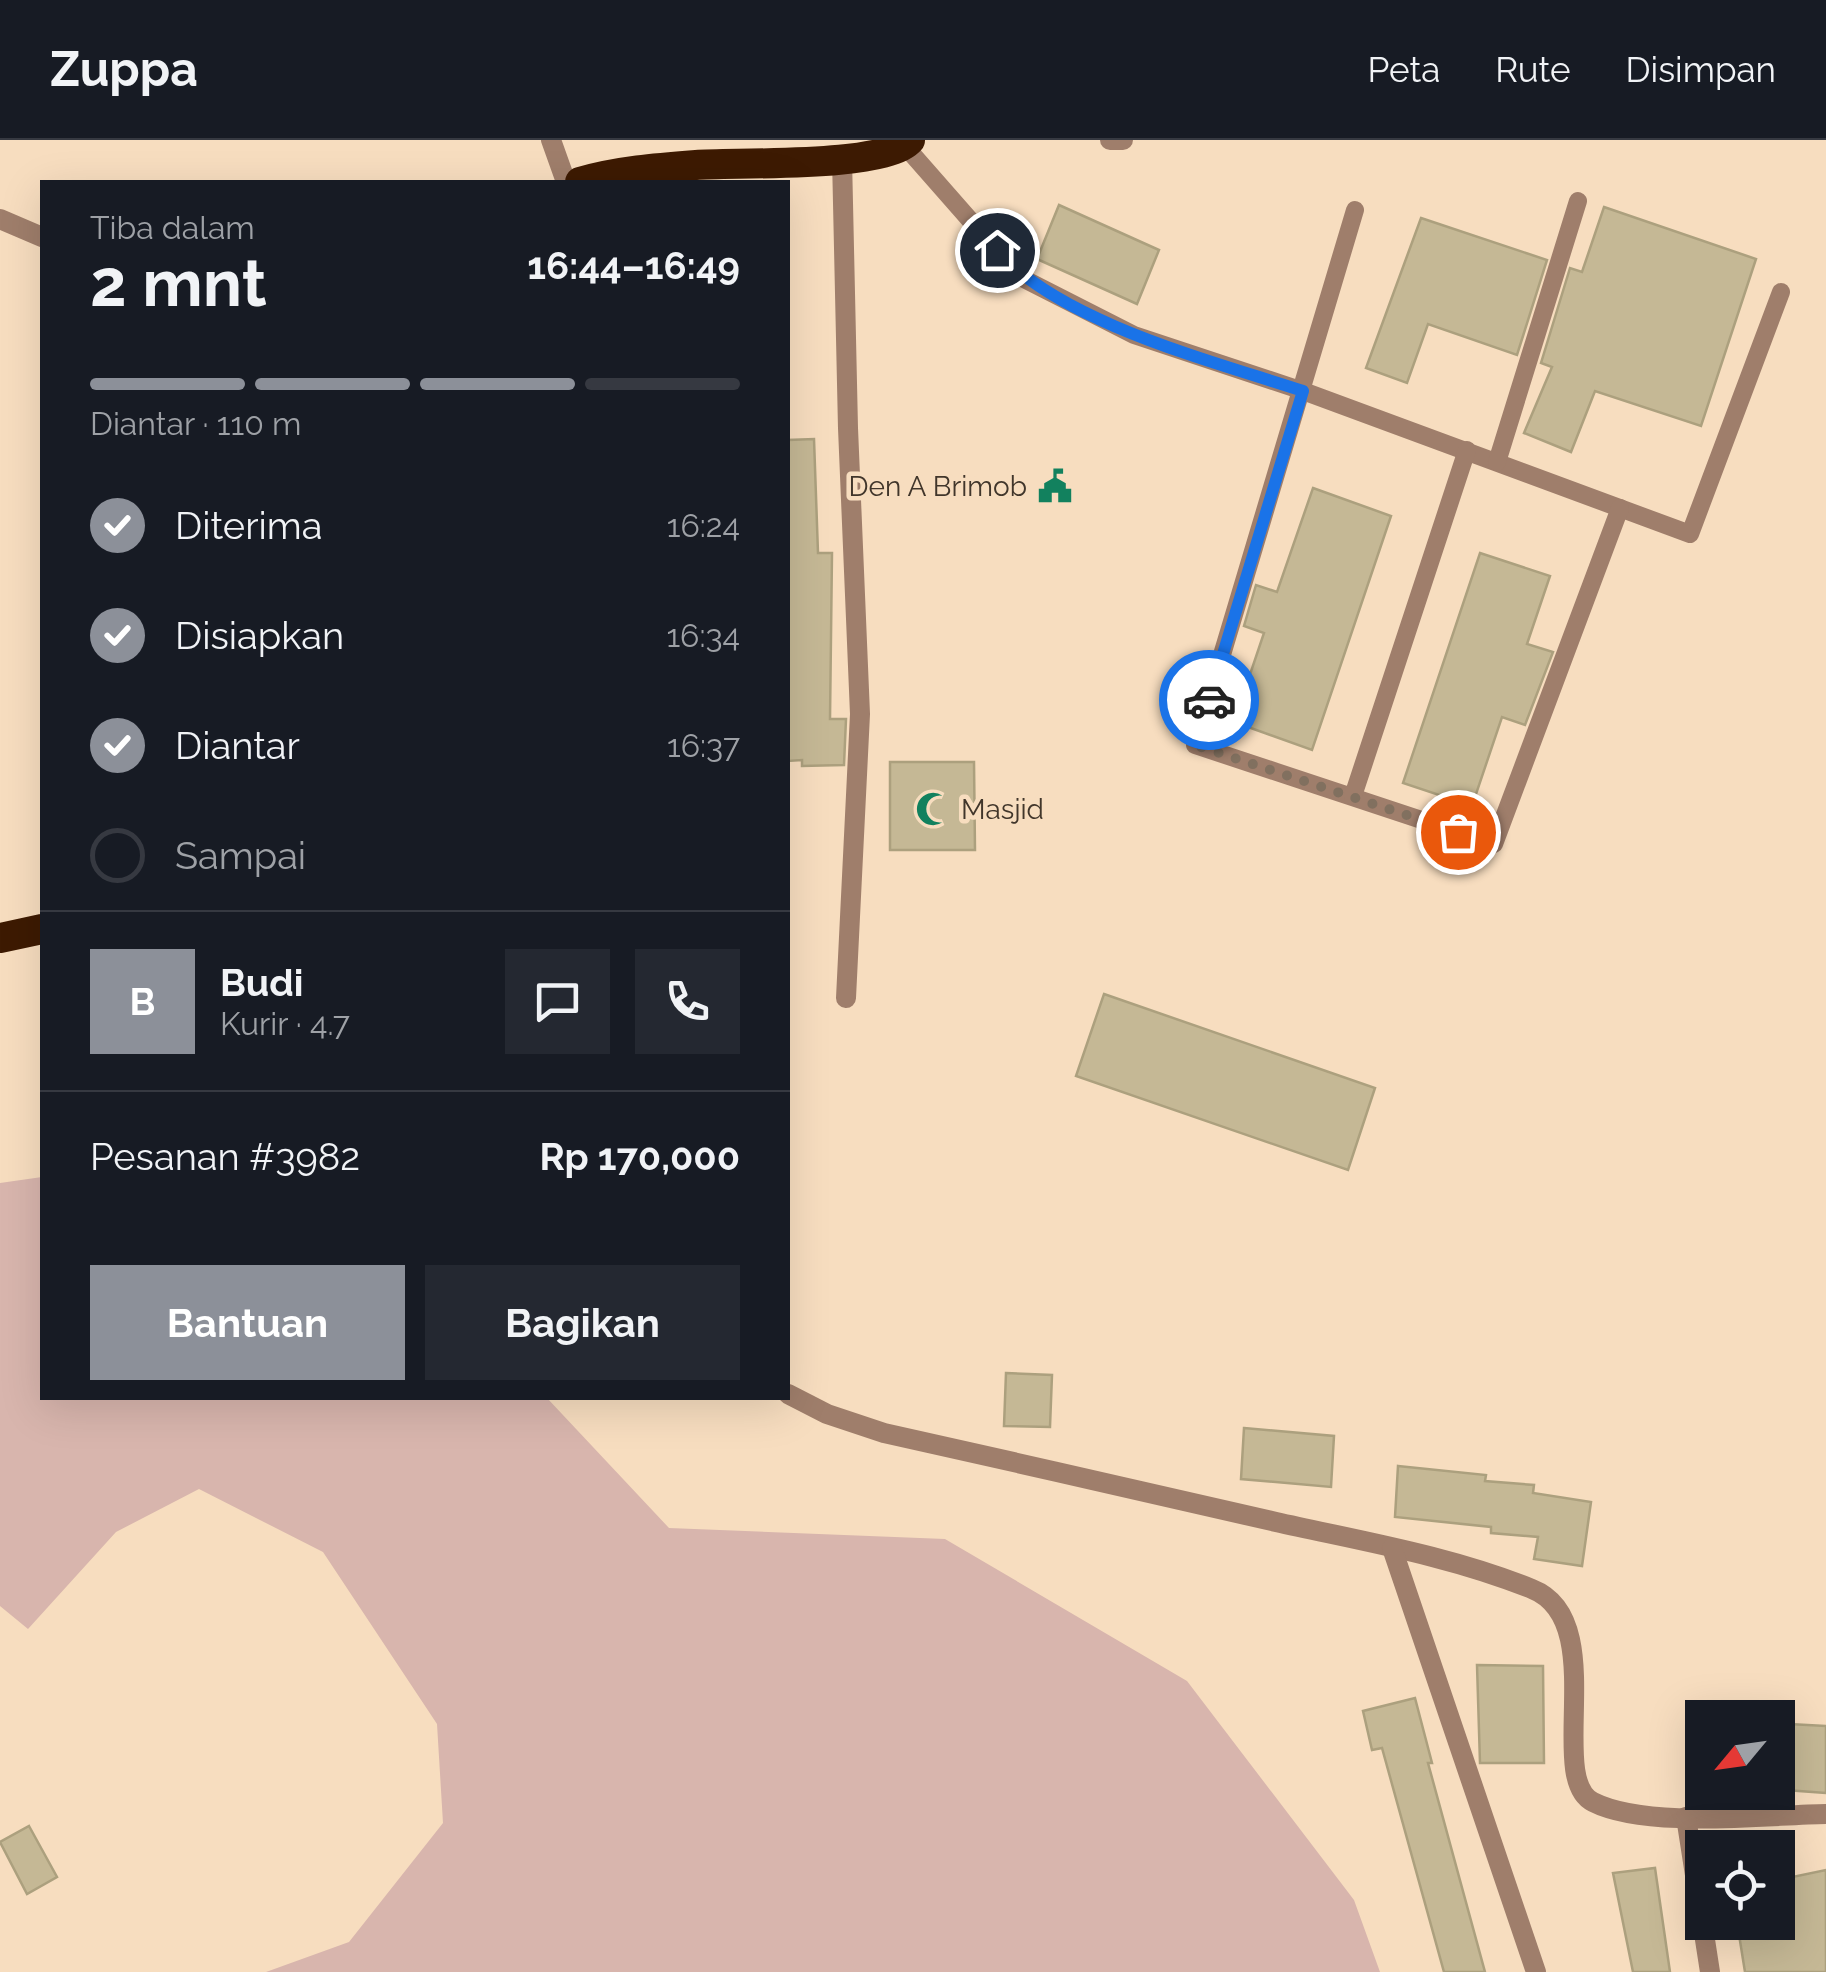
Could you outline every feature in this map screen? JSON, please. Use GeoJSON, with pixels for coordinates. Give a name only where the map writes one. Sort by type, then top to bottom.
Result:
{"type":"FeatureCollection","features":[{"type":"Feature","properties":{"kind":"highway"},"geometry":{"type":"LineString","coordinates":[[588,180],[698,165],[842,158],[908,143]]}},
{"type":"Feature","properties":{"kind":"highway"},"geometry":{"type":"LineString","coordinates":[[0,938],[40,929]]}},
{"type":"Feature","properties":{"kind":"street"},"geometry":{"type":"LineString","coordinates":[[551,140],[565,180]]}},
{"type":"Feature","properties":{"kind":"street"},"geometry":{"type":"LineString","coordinates":[[1110,140],[1122,140]]}},
{"type":"Feature","properties":{"kind":"street"},"geometry":{"type":"LineString","coordinates":[[842,158],[860,714],[846,998]]}},
{"type":"Feature","properties":{"kind":"street"},"geometry":{"type":"LineString","coordinates":[[0,219],[40,236]]}},
{"type":"Feature","properties":{"kind":"street"},"geometry":{"type":"LineString","coordinates":[[790,1395],[827,1414],[884,1432],[1392,1548],[1537,1590],[1569,1630],[1577,1782],[1589,1801],[1628,1814],[1826,1814]]}},
{"type":"Feature","properties":{"kind":"street"},"geometry":{"type":"LineString","coordinates":[[1392,1548],[1536,1972]]}},
{"type":"Feature","properties":{"kind":"street"},"geometry":{"type":"LineString","coordinates":[[1686,1817],[1710,1972]]}},
{"type":"Feature","properties":{"kind":"lane"},"geometry":{"type":"LineString","coordinates":[[908,143],[1020,277],[1134,335],[1303,391],[1690,534],[1780,292]]}},
{"type":"Feature","properties":{"kind":"lane"},"geometry":{"type":"LineString","coordinates":[[1497,462],[1578,201]]}},
{"type":"Feature","properties":{"kind":"lane"},"geometry":{"type":"LineString","coordinates":[[1355,210],[1195,745],[1494,844],[1620,508]]}},
{"type":"Feature","properties":{"kind":"lane"},"geometry":{"type":"LineString","coordinates":[[1353,796],[1467,450]]}},
{"type":"Feature","properties":{"kind":"shaded area"},"geometry":{"type":"Polygon","coordinates":[[[40,1177],[40,1400],[549,1400],[669,1528],[945,1539],[1187,1681],[1354,1900],[1380,1972],[266,1972],[349,1942],[443,1823],[437,1724],[323,1552],[199,1489],[116,1532],[28,1629],[0,1606],[0,1183],[40,1177]]]}},
{"type":"Feature","properties":{"kind":"building"},"geometry":{"type":"Polygon","coordinates":[[[1059,205],[1159,250],[1137,304],[1037,259],[1059,205]]]}},
{"type":"Feature","properties":{"kind":"building"},"geometry":{"type":"Polygon","coordinates":[[[1604,207],[1756,259],[1701,426],[1595,391],[1571,452],[1524,433],[1552,367],[1541,363],[1570,268],[1582,272],[1604,207]]]}},
{"type":"Feature","properties":{"kind":"building"},"geometry":{"type":"Polygon","coordinates":[[[1421,218],[1547,260],[1517,355],[1428,324],[1407,383],[1366,368],[1421,218]]]}},
{"type":"Feature","properties":{"kind":"building"},"geometry":{"type":"Polygon","coordinates":[[[814,439],[818,553],[832,553],[830,719],[846,719],[844,765],[802,766],[802,760],[790,761],[790,440],[814,439]]]}},
{"type":"Feature","properties":{"kind":"building"},"geometry":{"type":"Polygon","coordinates":[[[1313,488],[1391,516],[1312,750],[1234,722],[1264,633],[1244,626],[1256,585],[1277,592],[1313,488]]]}},
{"type":"Feature","properties":{"kind":"building"},"geometry":{"type":"Polygon","coordinates":[[[1480,553],[1550,576],[1527,644],[1553,652],[1525,725],[1502,717],[1472,806],[1403,783],[1480,553]]]}},
{"type":"Feature","properties":{"kind":"building"},"geometry":{"type":"Polygon","coordinates":[[[890,762],[974,762],[975,850],[890,850],[890,762]]]}},
{"type":"Feature","properties":{"kind":"building"},"geometry":{"type":"Polygon","coordinates":[[[1104,994],[1375,1088],[1348,1170],[1076,1076],[1104,994]]]}},
{"type":"Feature","properties":{"kind":"building"},"geometry":{"type":"Polygon","coordinates":[[[1006,1373],[1052,1375],[1050,1427],[1004,1426],[1006,1373]]]}},
{"type":"Feature","properties":{"kind":"building"},"geometry":{"type":"Polygon","coordinates":[[[1244,1428],[1334,1436],[1331,1487],[1241,1479],[1244,1428]]]}},
{"type":"Feature","properties":{"kind":"building"},"geometry":{"type":"Polygon","coordinates":[[[1398,1466],[1486,1475],[1485,1481],[1534,1485],[1533,1493],[1591,1502],[1582,1566],[1534,1559],[1538,1537],[1491,1533],[1491,1527],[1395,1517],[1398,1466]]]}},
{"type":"Feature","properties":{"kind":"building"},"geometry":{"type":"Polygon","coordinates":[[[1477,1665],[1543,1666],[1544,1763],[1480,1763],[1477,1665]]]}},
{"type":"Feature","properties":{"kind":"building"},"geometry":{"type":"Polygon","coordinates":[[[1415,1698],[1432,1763],[1428,1763],[1485,1972],[1444,1972],[1382,1748],[1372,1750],[1363,1711],[1415,1698]]]}},
{"type":"Feature","properties":{"kind":"building"},"geometry":{"type":"Polygon","coordinates":[[[1795,1724],[1826,1726],[1826,1793],[1795,1791],[1795,1724]]]}},
{"type":"Feature","properties":{"kind":"building"},"geometry":{"type":"Polygon","coordinates":[[[29,1826],[57,1877],[27,1894],[0,1842],[29,1826]]]}},
{"type":"Feature","properties":{"kind":"building"},"geometry":{"type":"Polygon","coordinates":[[[1655,1868],[1670,1972],[1633,1972],[1613,1873],[1655,1868]]]}},
{"type":"Feature","properties":{"kind":"building"},"geometry":{"type":"Polygon","coordinates":[[[1826,1870],[1826,1972],[1745,1972],[1740,1940],[1795,1940],[1795,1876],[1826,1870]]]}},
{"type":"Feature","properties":{"kind":"way so far"},"geometry":{"type":"LineString","coordinates":[[1209,700],[1195,745],[1458,832]]}},
{"type":"Feature","properties":{"kind":"place","name":"Den A Brimob"},"geometry":{"type":"Point","coordinates":[1055,486]}},
{"type":"Feature","properties":{"kind":"place","name":"Masjid"},"geometry":{"type":"Point","coordinates":[933,809]}},
{"type":"Feature","properties":{"kind":"route"},"geometry":{"type":"LineString","coordinates":[[997,250],[1020,277],[1134,335],[1303,391],[1209,700]]}}]}
